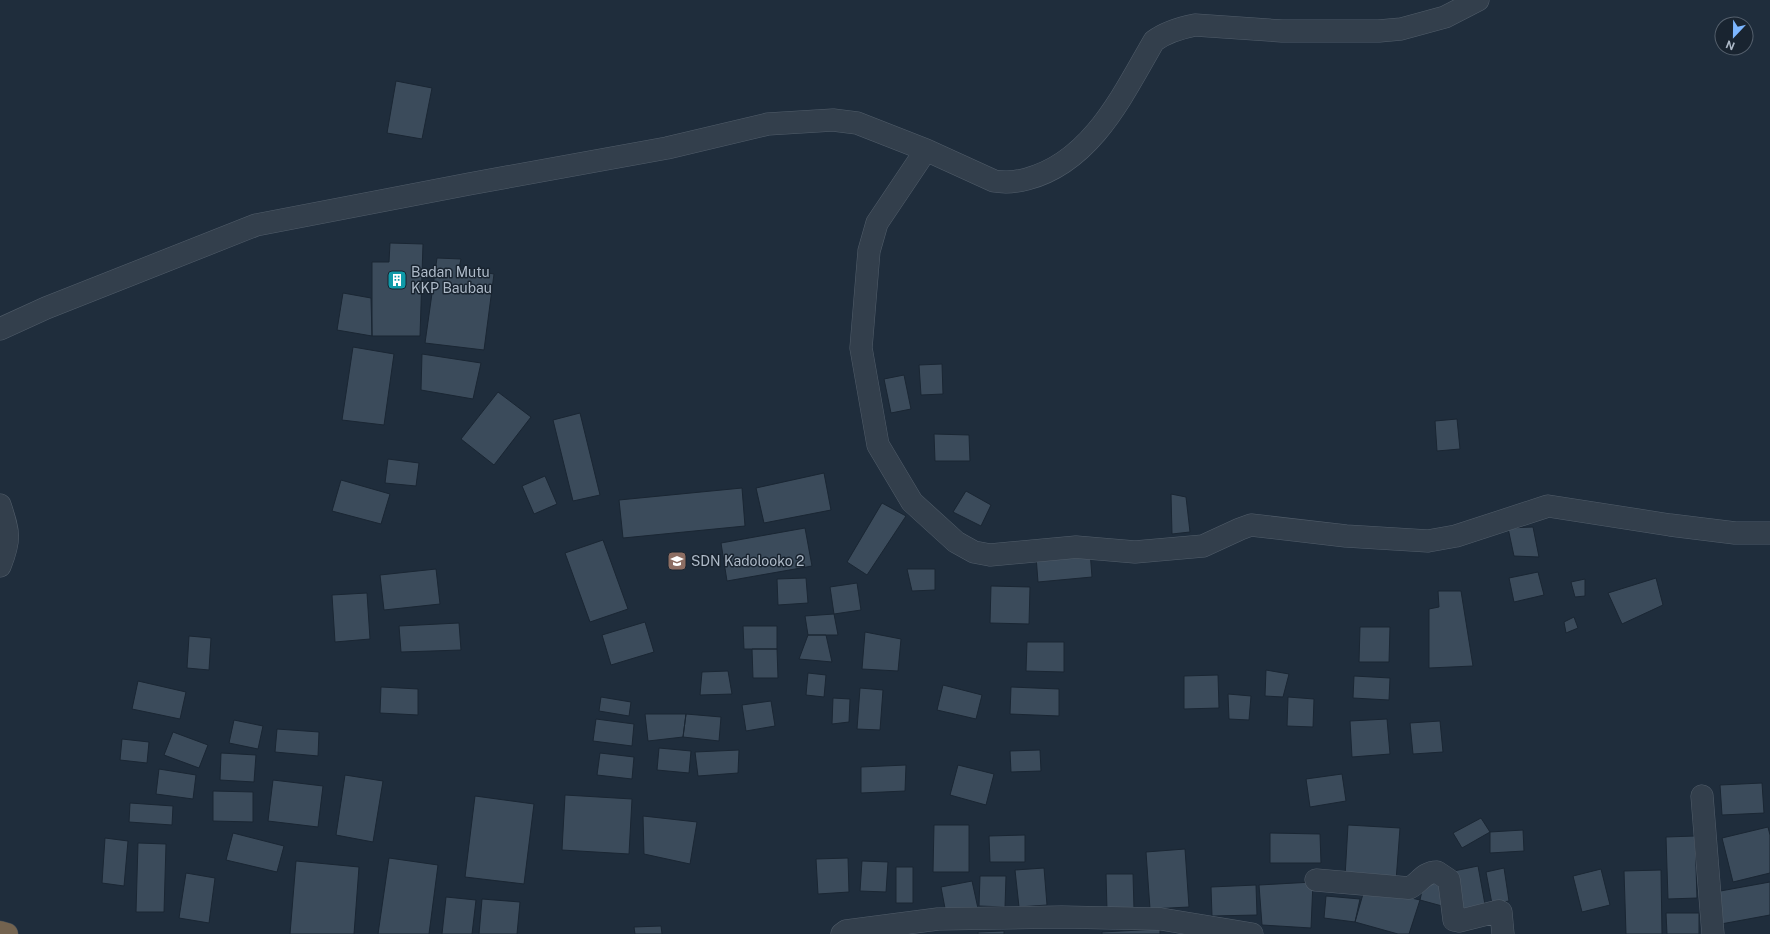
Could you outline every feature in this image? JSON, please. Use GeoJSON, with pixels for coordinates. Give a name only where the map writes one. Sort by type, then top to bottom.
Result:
{"type":"FeatureCollection","features":[{"type":"Feature","properties":{"kind":"highway"},"geometry":{"type":"LineString","coordinates":[[0,932],[7,934]]}},
{"type":"Feature","properties":{"kind":"street"},"geometry":{"type":"LineString","coordinates":[[0,329],[46,308],[256,225],[667,148],[768,124],[833,120],[857,122],[926,150],[994,181],[1006,183],[1036,176],[1062,164],[1086,144],[1105,123],[1154,42],[1162,35],[1182,27],[1195,25],[1282,31],[1379,31],[1401,29],[1445,16],[1478,0]]}},
{"type":"Feature","properties":{"kind":"street"},"geometry":{"type":"LineString","coordinates":[[926,150],[877,223],[869,251],[860,348],[878,445],[912,502],[956,542],[974,552],[990,555],[1076,547],[1135,552],[1203,546],[1240,528],[1251,525],[1346,536],[1428,541],[1456,536],[1548,506],[1670,525],[1735,533],[1770,533]]}},
{"type":"Feature","properties":{"kind":"street"},"geometry":{"type":"LineString","coordinates":[[0,505],[8,529],[8,541],[0,566]]}},
{"type":"Feature","properties":{"kind":"street"},"geometry":{"type":"LineString","coordinates":[[1702,796],[1712,934]]}},
{"type":"Feature","properties":{"kind":"street"},"geometry":{"type":"LineString","coordinates":[[1316,880],[1409,888],[1422,877],[1437,872],[1448,880],[1454,920],[1460,921],[1499,911],[1501,912],[1503,934]]}},
{"type":"Feature","properties":{"kind":"street"},"geometry":{"type":"LineString","coordinates":[[842,934],[846,931],[938,919],[1062,917],[1161,919],[1252,934]]}},
{"type":"Feature","properties":{"kind":"building"},"geometry":{"type":"Polygon","coordinates":[[[396,81],[432,88],[422,139],[387,133],[396,81]]]}},
{"type":"Feature","properties":{"kind":"building","name":"Badan Mutu KKP Baubau"},"geometry":{"type":"Polygon","coordinates":[[[390,243],[423,244],[420,336],[372,336],[372,262],[389,262],[390,243]]]}},
{"type":"Feature","properties":{"kind":"building"},"geometry":{"type":"Polygon","coordinates":[[[437,258],[461,259],[459,268],[494,274],[484,350],[425,343],[437,258]]]}},
{"type":"Feature","properties":{"kind":"building"},"geometry":{"type":"Polygon","coordinates":[[[343,293],[371,298],[372,336],[337,330],[343,293]]]}},
{"type":"Feature","properties":{"kind":"building"},"geometry":{"type":"Polygon","coordinates":[[[353,347],[394,354],[384,425],[342,420],[353,347]]]}},
{"type":"Feature","properties":{"kind":"building"},"geometry":{"type":"Polygon","coordinates":[[[422,354],[481,363],[473,399],[421,390],[422,354]]]}},
{"type":"Feature","properties":{"kind":"building"},"geometry":{"type":"Polygon","coordinates":[[[942,364],[943,394],[921,395],[919,365],[942,364]]]}},
{"type":"Feature","properties":{"kind":"building"},"geometry":{"type":"Polygon","coordinates":[[[904,375],[911,409],[891,413],[884,379],[904,375]]]}},
{"type":"Feature","properties":{"kind":"building"},"geometry":{"type":"Polygon","coordinates":[[[498,392],[531,417],[494,465],[461,439],[498,392]]]}},
{"type":"Feature","properties":{"kind":"building"},"geometry":{"type":"Polygon","coordinates":[[[580,413],[600,495],[573,501],[553,420],[580,413]]]}},
{"type":"Feature","properties":{"kind":"building"},"geometry":{"type":"Polygon","coordinates":[[[1457,419],[1460,449],[1437,451],[1435,421],[1457,419]]]}},
{"type":"Feature","properties":{"kind":"building"},"geometry":{"type":"Polygon","coordinates":[[[934,434],[969,435],[970,461],[935,461],[934,434]]]}},
{"type":"Feature","properties":{"kind":"building"},"geometry":{"type":"Polygon","coordinates":[[[388,459],[419,463],[416,486],[385,483],[388,459]]]}},
{"type":"Feature","properties":{"kind":"building"},"geometry":{"type":"Polygon","coordinates":[[[824,473],[831,510],[764,523],[756,488],[824,473]]]}},
{"type":"Feature","properties":{"kind":"building"},"geometry":{"type":"Polygon","coordinates":[[[545,476],[557,504],[534,514],[522,486],[545,476]]]}},
{"type":"Feature","properties":{"kind":"building"},"geometry":{"type":"Polygon","coordinates":[[[341,480],[390,494],[381,524],[332,511],[341,480]]]}},
{"type":"Feature","properties":{"kind":"building"},"geometry":{"type":"Polygon","coordinates":[[[742,488],[745,526],[623,538],[619,500],[742,488]]]}},
{"type":"Feature","properties":{"kind":"building"},"geometry":{"type":"Polygon","coordinates":[[[966,491],[991,505],[981,526],[953,512],[966,491]]]}},
{"type":"Feature","properties":{"kind":"building"},"geometry":{"type":"Polygon","coordinates":[[[1171,494],[1186,497],[1190,532],[1172,534],[1171,494]]]}},
{"type":"Feature","properties":{"kind":"building"},"geometry":{"type":"Polygon","coordinates":[[[882,503],[906,516],[867,575],[847,562],[882,503]]]}},
{"type":"Feature","properties":{"kind":"building"},"geometry":{"type":"Polygon","coordinates":[[[1533,527],[1539,557],[1514,556],[1508,528],[1533,527]]]}},
{"type":"Feature","properties":{"kind":"building"},"geometry":{"type":"Polygon","coordinates":[[[805,528],[812,566],[727,581],[721,543],[805,528]]]}},
{"type":"Feature","properties":{"kind":"building"},"geometry":{"type":"Polygon","coordinates":[[[603,540],[628,609],[590,622],[565,553],[603,540]]]}},
{"type":"Feature","properties":{"kind":"building"},"geometry":{"type":"Polygon","coordinates":[[[1090,551],[1092,577],[1038,582],[1036,556],[1090,551]]]}},
{"type":"Feature","properties":{"kind":"building"},"geometry":{"type":"Polygon","coordinates":[[[436,569],[440,604],[384,610],[380,575],[436,569]]]}},
{"type":"Feature","properties":{"kind":"building"},"geometry":{"type":"Polygon","coordinates":[[[907,569],[935,569],[935,590],[912,591],[907,569]]]}},
{"type":"Feature","properties":{"kind":"building"},"geometry":{"type":"Polygon","coordinates":[[[1538,572],[1544,595],[1514,602],[1509,578],[1538,572]]]}},
{"type":"Feature","properties":{"kind":"building"},"geometry":{"type":"Polygon","coordinates":[[[806,578],[808,603],[778,605],[777,579],[806,578]]]}},
{"type":"Feature","properties":{"kind":"building"},"geometry":{"type":"Polygon","coordinates":[[[1656,578],[1663,605],[1622,624],[1608,593],[1656,578]]]}},
{"type":"Feature","properties":{"kind":"building"},"geometry":{"type":"Polygon","coordinates":[[[1585,579],[1585,596],[1575,597],[1571,582],[1585,579]]]}},
{"type":"Feature","properties":{"kind":"building"},"geometry":{"type":"Polygon","coordinates":[[[857,583],[861,610],[834,614],[830,587],[857,583]]]}},
{"type":"Feature","properties":{"kind":"building"},"geometry":{"type":"Polygon","coordinates":[[[991,586],[1030,587],[1029,624],[990,623],[991,586]]]}},
{"type":"Feature","properties":{"kind":"building"},"geometry":{"type":"Polygon","coordinates":[[[1438,591],[1461,591],[1473,666],[1429,668],[1429,609],[1439,607],[1438,591]]]}},
{"type":"Feature","properties":{"kind":"building"},"geometry":{"type":"Polygon","coordinates":[[[367,593],[370,639],[335,642],[332,595],[367,593]]]}},
{"type":"Feature","properties":{"kind":"building"},"geometry":{"type":"Polygon","coordinates":[[[834,614],[838,635],[808,635],[805,616],[834,614]]]}},
{"type":"Feature","properties":{"kind":"building"},"geometry":{"type":"Polygon","coordinates":[[[1574,617],[1578,628],[1566,633],[1564,622],[1574,617]]]}},
{"type":"Feature","properties":{"kind":"building"},"geometry":{"type":"Polygon","coordinates":[[[645,622],[654,652],[611,665],[602,635],[645,622]]]}},
{"type":"Feature","properties":{"kind":"building"},"geometry":{"type":"Polygon","coordinates":[[[459,623],[461,650],[401,652],[399,626],[459,623]]]}},
{"type":"Feature","properties":{"kind":"building"},"geometry":{"type":"Polygon","coordinates":[[[743,626],[777,626],[777,649],[744,649],[743,626]]]}},
{"type":"Feature","properties":{"kind":"building"},"geometry":{"type":"Polygon","coordinates":[[[1360,627],[1390,627],[1389,662],[1359,662],[1360,627]]]}},
{"type":"Feature","properties":{"kind":"building"},"geometry":{"type":"Polygon","coordinates":[[[865,632],[901,639],[898,671],[862,669],[865,632]]]}},
{"type":"Feature","properties":{"kind":"building"},"geometry":{"type":"Polygon","coordinates":[[[808,635],[826,635],[832,662],[799,659],[808,635]]]}},
{"type":"Feature","properties":{"kind":"building"},"geometry":{"type":"Polygon","coordinates":[[[189,636],[211,638],[209,670],[187,668],[189,636]]]}},
{"type":"Feature","properties":{"kind":"building"},"geometry":{"type":"Polygon","coordinates":[[[1027,642],[1064,642],[1064,672],[1026,671],[1027,642]]]}},
{"type":"Feature","properties":{"kind":"building"},"geometry":{"type":"Polygon","coordinates":[[[752,649],[777,649],[778,678],[753,678],[752,649]]]}},
{"type":"Feature","properties":{"kind":"building"},"geometry":{"type":"Polygon","coordinates":[[[1266,670],[1289,674],[1283,697],[1265,696],[1266,670]]]}},
{"type":"Feature","properties":{"kind":"building"},"geometry":{"type":"Polygon","coordinates":[[[728,671],[732,694],[700,695],[702,672],[728,671]]]}},
{"type":"Feature","properties":{"kind":"building"},"geometry":{"type":"Polygon","coordinates":[[[808,673],[826,675],[824,697],[806,695],[808,673]]]}},
{"type":"Feature","properties":{"kind":"building"},"geometry":{"type":"Polygon","coordinates":[[[1218,675],[1219,708],[1184,709],[1184,676],[1218,675]]]}},
{"type":"Feature","properties":{"kind":"building"},"geometry":{"type":"Polygon","coordinates":[[[1354,676],[1390,678],[1389,700],[1353,698],[1354,676]]]}},
{"type":"Feature","properties":{"kind":"building"},"geometry":{"type":"Polygon","coordinates":[[[138,681],[186,692],[180,719],[132,709],[138,681]]]}},
{"type":"Feature","properties":{"kind":"building"},"geometry":{"type":"Polygon","coordinates":[[[943,685],[982,695],[976,719],[937,710],[943,685]]]}},
{"type":"Feature","properties":{"kind":"building"},"geometry":{"type":"Polygon","coordinates":[[[381,687],[418,689],[418,715],[380,713],[381,687]]]}},
{"type":"Feature","properties":{"kind":"building"},"geometry":{"type":"Polygon","coordinates":[[[1011,687],[1059,689],[1059,716],[1010,714],[1011,687]]]}},
{"type":"Feature","properties":{"kind":"building"},"geometry":{"type":"Polygon","coordinates":[[[860,688],[883,690],[880,730],[857,729],[860,688]]]}},
{"type":"Feature","properties":{"kind":"building"},"geometry":{"type":"Polygon","coordinates":[[[1228,694],[1251,696],[1249,720],[1229,719],[1228,694]]]}},
{"type":"Feature","properties":{"kind":"building"},"geometry":{"type":"Polygon","coordinates":[[[601,697],[631,702],[629,716],[599,711],[601,697]]]}},
{"type":"Feature","properties":{"kind":"building"},"geometry":{"type":"Polygon","coordinates":[[[1288,697],[1314,699],[1313,727],[1287,726],[1288,697]]]}},
{"type":"Feature","properties":{"kind":"building"},"geometry":{"type":"Polygon","coordinates":[[[833,698],[850,699],[849,722],[832,724],[833,698]]]}},
{"type":"Feature","properties":{"kind":"building"},"geometry":{"type":"Polygon","coordinates":[[[771,701],[775,726],[746,731],[742,705],[771,701]]]}},
{"type":"Feature","properties":{"kind":"building"},"geometry":{"type":"Polygon","coordinates":[[[645,714],[686,714],[683,737],[648,741],[645,714]]]}},
{"type":"Feature","properties":{"kind":"building"},"geometry":{"type":"Polygon","coordinates":[[[686,714],[721,717],[719,741],[683,737],[686,714]]]}},
{"type":"Feature","properties":{"kind":"building"},"geometry":{"type":"Polygon","coordinates":[[[596,719],[634,724],[632,746],[593,741],[596,719]]]}},
{"type":"Feature","properties":{"kind":"building"},"geometry":{"type":"Polygon","coordinates":[[[1387,719],[1390,754],[1352,757],[1350,721],[1387,719]]]}},
{"type":"Feature","properties":{"kind":"building"},"geometry":{"type":"Polygon","coordinates":[[[234,720],[263,726],[258,749],[229,743],[234,720]]]}},
{"type":"Feature","properties":{"kind":"building"},"geometry":{"type":"Polygon","coordinates":[[[1440,721],[1443,752],[1413,754],[1410,723],[1440,721]]]}},
{"type":"Feature","properties":{"kind":"building"},"geometry":{"type":"Polygon","coordinates":[[[277,729],[319,732],[318,756],[275,752],[277,729]]]}},
{"type":"Feature","properties":{"kind":"building"},"geometry":{"type":"Polygon","coordinates":[[[173,732],[208,745],[199,768],[164,755],[173,732]]]}},
{"type":"Feature","properties":{"kind":"building"},"geometry":{"type":"Polygon","coordinates":[[[122,739],[149,742],[147,763],[120,760],[122,739]]]}},
{"type":"Feature","properties":{"kind":"building"},"geometry":{"type":"Polygon","coordinates":[[[659,748],[691,751],[689,773],[657,770],[659,748]]]}},
{"type":"Feature","properties":{"kind":"building"},"geometry":{"type":"Polygon","coordinates":[[[739,750],[738,773],[698,776],[695,752],[739,750]]]}},
{"type":"Feature","properties":{"kind":"building"},"geometry":{"type":"Polygon","coordinates":[[[1040,750],[1041,771],[1011,772],[1010,751],[1040,750]]]}},
{"type":"Feature","properties":{"kind":"building"},"geometry":{"type":"Polygon","coordinates":[[[221,753],[256,755],[254,782],[220,780],[221,753]]]}},
{"type":"Feature","properties":{"kind":"building"},"geometry":{"type":"Polygon","coordinates":[[[600,753],[634,757],[632,779],[597,775],[600,753]]]}},
{"type":"Feature","properties":{"kind":"building"},"geometry":{"type":"Polygon","coordinates":[[[906,765],[905,791],[861,793],[861,767],[906,765]]]}},
{"type":"Feature","properties":{"kind":"building"},"geometry":{"type":"Polygon","coordinates":[[[958,765],[994,774],[986,805],[950,795],[958,765]]]}},
{"type":"Feature","properties":{"kind":"building"},"geometry":{"type":"Polygon","coordinates":[[[159,769],[196,775],[193,799],[156,794],[159,769]]]}},
{"type":"Feature","properties":{"kind":"building"},"geometry":{"type":"Polygon","coordinates":[[[1342,774],[1346,801],[1310,807],[1306,779],[1342,774]]]}},
{"type":"Feature","properties":{"kind":"building"},"geometry":{"type":"Polygon","coordinates":[[[345,775],[383,781],[373,842],[336,835],[345,775]]]}},
{"type":"Feature","properties":{"kind":"building"},"geometry":{"type":"Polygon","coordinates":[[[273,780],[323,786],[318,827],[268,821],[273,780]]]}},
{"type":"Feature","properties":{"kind":"building"},"geometry":{"type":"Polygon","coordinates":[[[1762,783],[1764,813],[1722,815],[1720,785],[1762,783]]]}},
{"type":"Feature","properties":{"kind":"building"},"geometry":{"type":"Polygon","coordinates":[[[213,791],[253,792],[253,822],[213,821],[213,791]]]}},
{"type":"Feature","properties":{"kind":"building"},"geometry":{"type":"Polygon","coordinates":[[[565,795],[632,799],[629,854],[562,850],[565,795]]]}},
{"type":"Feature","properties":{"kind":"building"},"geometry":{"type":"Polygon","coordinates":[[[475,796],[534,804],[524,884],[465,877],[475,796]]]}},
{"type":"Feature","properties":{"kind":"building"},"geometry":{"type":"Polygon","coordinates":[[[130,803],[173,806],[172,825],[129,822],[130,803]]]}},
{"type":"Feature","properties":{"kind":"building"},"geometry":{"type":"Polygon","coordinates":[[[643,816],[697,822],[690,864],[644,854],[643,816]]]}},
{"type":"Feature","properties":{"kind":"building"},"geometry":{"type":"Polygon","coordinates":[[[1481,818],[1490,832],[1462,848],[1453,833],[1481,818]]]}},
{"type":"Feature","properties":{"kind":"building"},"geometry":{"type":"Polygon","coordinates":[[[934,825],[969,825],[969,872],[933,872],[934,825]]]}},
{"type":"Feature","properties":{"kind":"building"},"geometry":{"type":"Polygon","coordinates":[[[1348,825],[1400,828],[1396,881],[1345,877],[1348,825]]]}},
{"type":"Feature","properties":{"kind":"building"},"geometry":{"type":"Polygon","coordinates":[[[1768,827],[1770,835],[1770,873],[1733,882],[1722,838],[1768,827]]]}},
{"type":"Feature","properties":{"kind":"building"},"geometry":{"type":"Polygon","coordinates":[[[1523,830],[1524,851],[1490,853],[1490,832],[1523,830]]]}},
{"type":"Feature","properties":{"kind":"building"},"geometry":{"type":"Polygon","coordinates":[[[233,833],[284,846],[277,872],[226,860],[233,833]]]}},
{"type":"Feature","properties":{"kind":"building"},"geometry":{"type":"Polygon","coordinates":[[[1270,833],[1320,834],[1321,863],[1270,863],[1270,833]]]}},
{"type":"Feature","properties":{"kind":"building"},"geometry":{"type":"Polygon","coordinates":[[[1025,835],[1025,862],[990,862],[989,836],[1025,835]]]}},
{"type":"Feature","properties":{"kind":"building"},"geometry":{"type":"Polygon","coordinates":[[[1695,836],[1697,898],[1668,899],[1666,837],[1695,836]]]}},
{"type":"Feature","properties":{"kind":"building"},"geometry":{"type":"Polygon","coordinates":[[[105,838],[128,841],[124,886],[102,883],[105,838]]]}},
{"type":"Feature","properties":{"kind":"building"},"geometry":{"type":"Polygon","coordinates":[[[138,843],[166,844],[164,912],[136,912],[138,843]]]}},
{"type":"Feature","properties":{"kind":"building"},"geometry":{"type":"Polygon","coordinates":[[[1185,849],[1189,907],[1150,909],[1146,852],[1185,849]]]}},
{"type":"Feature","properties":{"kind":"building"},"geometry":{"type":"Polygon","coordinates":[[[389,858],[438,865],[429,934],[378,934],[389,858]]]}},
{"type":"Feature","properties":{"kind":"building"},"geometry":{"type":"Polygon","coordinates":[[[848,858],[849,892],[818,894],[816,859],[848,858]]]}},
{"type":"Feature","properties":{"kind":"building"},"geometry":{"type":"Polygon","coordinates":[[[296,861],[359,867],[354,934],[290,934],[296,861]]]}},
{"type":"Feature","properties":{"kind":"building"},"geometry":{"type":"Polygon","coordinates":[[[862,861],[888,862],[886,892],[860,891],[862,861]]]}},
{"type":"Feature","properties":{"kind":"building"},"geometry":{"type":"Polygon","coordinates":[[[1478,866],[1486,910],[1456,915],[1449,872],[1478,866]]]}},
{"type":"Feature","properties":{"kind":"building"},"geometry":{"type":"Polygon","coordinates":[[[896,867],[913,867],[913,903],[896,903],[896,867]]]}},
{"type":"Feature","properties":{"kind":"building"},"geometry":{"type":"Polygon","coordinates":[[[1044,868],[1047,905],[1019,907],[1015,870],[1044,868]]]}},
{"type":"Feature","properties":{"kind":"building"},"geometry":{"type":"Polygon","coordinates":[[[1504,868],[1509,901],[1492,904],[1486,872],[1504,868]]]}},
{"type":"Feature","properties":{"kind":"building"},"geometry":{"type":"Polygon","coordinates":[[[1601,869],[1610,905],[1582,912],[1573,876],[1601,869]]]}},
{"type":"Feature","properties":{"kind":"building"},"geometry":{"type":"Polygon","coordinates":[[[1661,870],[1662,934],[1626,934],[1624,871],[1661,870]]]}},
{"type":"Feature","properties":{"kind":"building"},"geometry":{"type":"Polygon","coordinates":[[[186,873],[215,878],[209,923],[179,918],[186,873]]]}},
{"type":"Feature","properties":{"kind":"building"},"geometry":{"type":"Polygon","coordinates":[[[1106,874],[1133,874],[1134,909],[1107,910],[1106,874]]]}},
{"type":"Feature","properties":{"kind":"building"},"geometry":{"type":"Polygon","coordinates":[[[980,876],[1006,876],[1005,907],[979,906],[980,876]]]}},
{"type":"Feature","properties":{"kind":"building"},"geometry":{"type":"Polygon","coordinates":[[[1425,877],[1448,883],[1442,906],[1420,900],[1425,877]]]}},
{"type":"Feature","properties":{"kind":"building"},"geometry":{"type":"Polygon","coordinates":[[[972,881],[979,913],[947,919],[941,887],[972,881]]]}},
{"type":"Feature","properties":{"kind":"building"},"geometry":{"type":"Polygon","coordinates":[[[1313,882],[1311,928],[1262,925],[1259,885],[1313,882]]]}},
{"type":"Feature","properties":{"kind":"building"},"geometry":{"type":"Polygon","coordinates":[[[1770,882],[1770,915],[1721,924],[1715,892],[1770,882]]]}},
{"type":"Feature","properties":{"kind":"building"},"geometry":{"type":"Polygon","coordinates":[[[1256,885],[1257,915],[1212,916],[1211,887],[1256,885]]]}},
{"type":"Feature","properties":{"kind":"building"},"geometry":{"type":"Polygon","coordinates":[[[1365,887],[1420,900],[1409,934],[1398,934],[1355,922],[1365,887]]]}},
{"type":"Feature","properties":{"kind":"building"},"geometry":{"type":"Polygon","coordinates":[[[1326,896],[1360,899],[1355,922],[1324,918],[1326,896]]]}},
{"type":"Feature","properties":{"kind":"building"},"geometry":{"type":"Polygon","coordinates":[[[446,897],[476,900],[472,934],[442,934],[446,897]]]}},
{"type":"Feature","properties":{"kind":"building"},"geometry":{"type":"Polygon","coordinates":[[[482,899],[520,902],[517,934],[479,934],[482,899]]]}},
{"type":"Feature","properties":{"kind":"building"},"geometry":{"type":"Polygon","coordinates":[[[1666,913],[1699,913],[1699,934],[1667,934],[1666,913]]]}},
{"type":"Feature","properties":{"kind":"building"},"geometry":{"type":"Polygon","coordinates":[[[661,926],[662,934],[635,934],[634,927],[661,926]]]}},
{"type":"Feature","properties":{"kind":"building"},"geometry":{"type":"Polygon","coordinates":[[[1160,929],[1160,934],[1102,934],[1102,932],[1160,929]]]}},
{"type":"Feature","properties":{"kind":"building"},"geometry":{"type":"Polygon","coordinates":[[[1004,931],[1004,934],[978,934],[978,932],[1004,931]]]}},
{"type":"Feature","properties":{"kind":"place","name":"Badan Mutu KKP Baubau"},"geometry":{"type":"Point","coordinates":[397,280]}},
{"type":"Feature","properties":{"kind":"place","name":"SDN Kadolooko 2"},"geometry":{"type":"Point","coordinates":[677,561]}}]}
